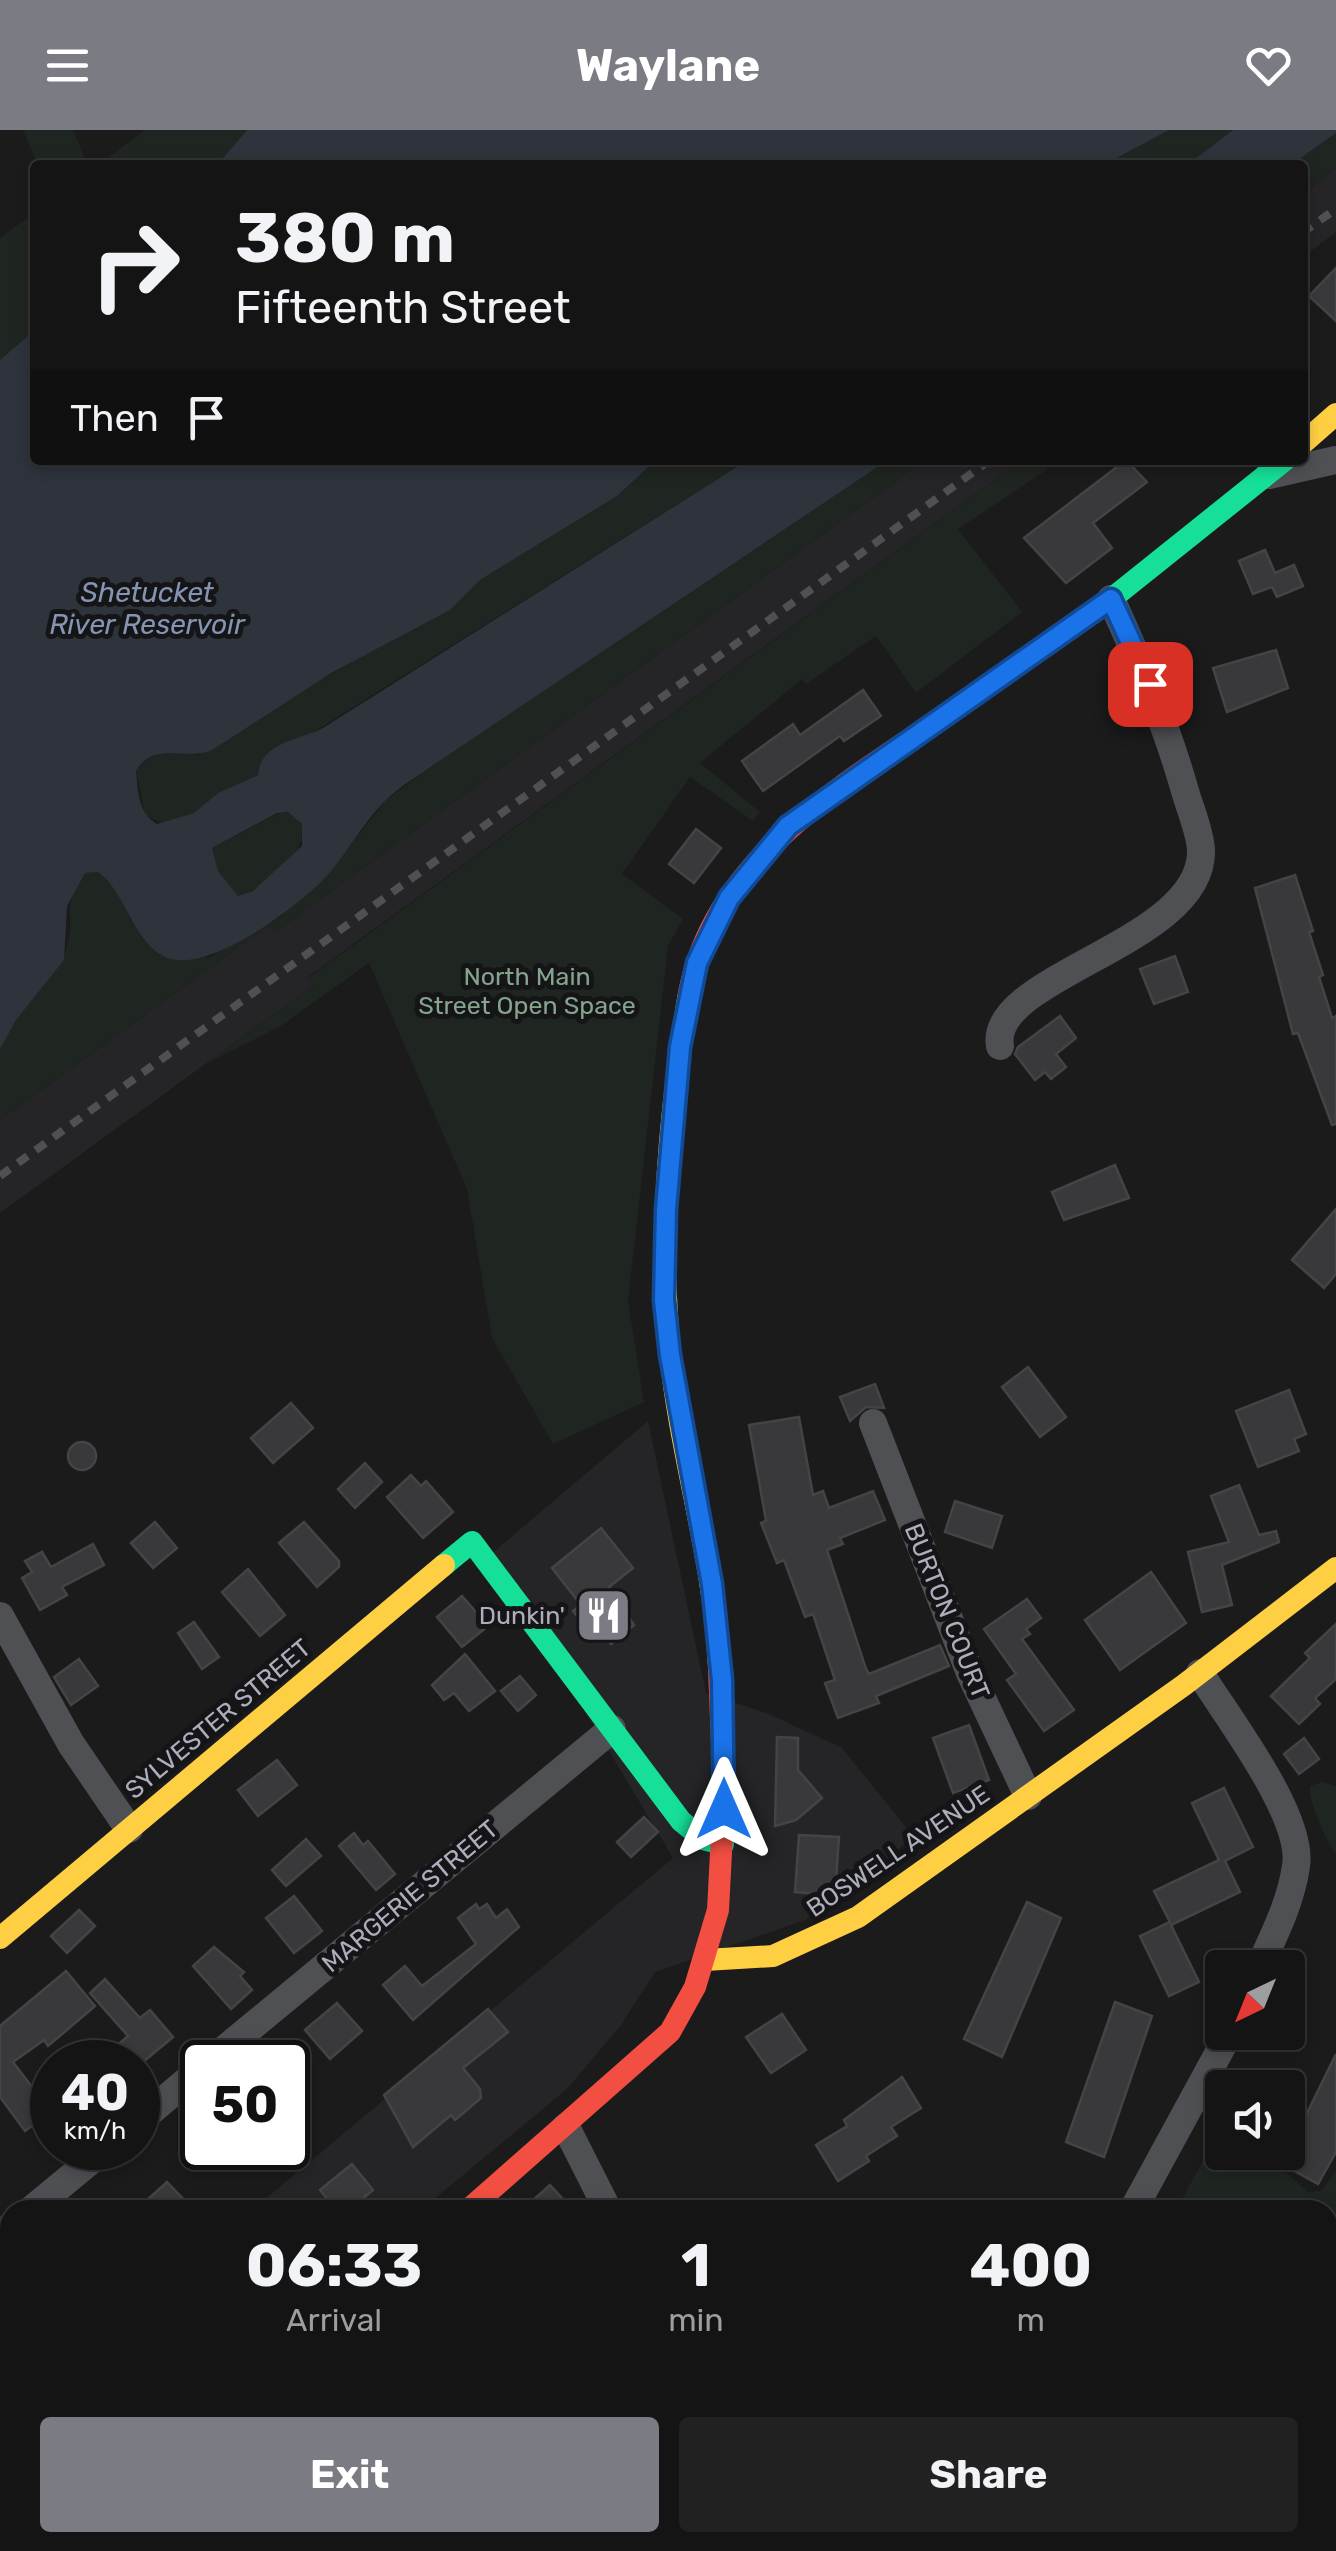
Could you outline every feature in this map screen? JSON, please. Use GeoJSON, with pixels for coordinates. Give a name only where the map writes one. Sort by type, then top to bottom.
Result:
{"type":"FeatureCollection","features":[{"type":"Feature","properties":{"kind":"main road"},"geometry":{"type":"LineString","coordinates":[[1308,439],[1336,414]]}},
{"type":"Feature","properties":{"kind":"main road"},"geometry":{"type":"LineString","coordinates":[[480,2200],[670,2032],[690,1998],[705,1960],[720,1898],[724,1724],[716,1617],[670,1355],[664,1288],[680,1047],[697,963],[729,898],[788,826],[1111,599],[1278,467]]}},
{"type":"Feature","properties":{"kind":"main road","name":"SYLVESTER STREET"},"geometry":{"type":"LineString","coordinates":[[0,1938],[472,1542],[612,1729]]}},
{"type":"Feature","properties":{"kind":"main road","name":"BOSWELL AVENUE"},"geometry":{"type":"LineString","coordinates":[[705,1960],[757,1960],[822,1937],[858,1917],[1333,1577]]}},
{"type":"Feature","properties":{"kind":"main road"},"geometry":{"type":"LineString","coordinates":[[612,1729],[688,1828],[702,1840],[723,1844]]}},
{"type":"Feature","properties":{"kind":"street"},"geometry":{"type":"LineString","coordinates":[[1308,463],[1336,460]]}},
{"type":"Feature","properties":{"kind":"street"},"geometry":{"type":"LineString","coordinates":[[1000,1046],[999,1030],[1010,1013],[1072,970],[1159,920],[1189,889],[1201,852],[1160,708],[1111,599]]}},
{"type":"Feature","properties":{"kind":"street","name":"BURTON COURT"},"geometry":{"type":"LineString","coordinates":[[873,1423],[970,1673],[1028,1796]]}},
{"type":"Feature","properties":{"kind":"street"},"geometry":{"type":"LineString","coordinates":[[0,1616],[71,1744],[129,1828]]}},
{"type":"Feature","properties":{"kind":"street"},"geometry":{"type":"LineString","coordinates":[[1200,1674],[1288,1818],[1298,1861],[1286,1906],[1267,1950]]}},
{"type":"Feature","properties":{"kind":"street","name":"MARGERIE STREET"},"geometry":{"type":"LineString","coordinates":[[236,2040],[612,1729]]}},
{"type":"Feature","properties":{"kind":"street"},"geometry":{"type":"LineString","coordinates":[[1138,2200],[1220,2050]]}},
{"type":"Feature","properties":{"kind":"street"},"geometry":{"type":"LineString","coordinates":[[160,2103],[180,2087]]}},
{"type":"Feature","properties":{"kind":"street"},"geometry":{"type":"LineString","coordinates":[[566,2127],[603,2200]]}},
{"type":"Feature","properties":{"kind":"street"},"geometry":{"type":"LineString","coordinates":[[43,2200],[79,2170]]}},
{"type":"Feature","properties":{"kind":"shaded area"},"geometry":{"type":"Polygon","coordinates":[[[1336,168],[1336,232],[1308,253],[1308,189],[1336,168]]]}},
{"type":"Feature","properties":{"kind":"shaded area"},"geometry":{"type":"Polygon","coordinates":[[[918,465],[1015,465],[308,977],[313,986],[0,1213],[0,1120],[269,925],[275,932],[918,465]]]}},
{"type":"Feature","properties":{"kind":"shaded area"},"geometry":{"type":"Polygon","coordinates":[[[648,1421],[706,1693],[769,1714],[842,1748],[914,1837],[805,1920],[655,1972],[621,2025],[567,2089],[433,2200],[264,2200],[300,2170],[310,2170],[310,2162],[673,1858],[491,1554],[648,1421]]]}},
{"type":"Feature","properties":{"kind":"green space"},"geometry":{"type":"Polygon","coordinates":[[[23,130],[73,130],[86,160],[36,160],[23,130]]]}},
{"type":"Feature","properties":{"kind":"green space"},"geometry":{"type":"Polygon","coordinates":[[[145,130],[247,130],[221,160],[105,160],[145,130]]]}},
{"type":"Feature","properties":{"kind":"green space"},"geometry":{"type":"Polygon","coordinates":[[[1169,130],[1233,130],[1194,160],[1113,160],[1169,130]]]}},
{"type":"Feature","properties":{"kind":"green space"},"geometry":{"type":"Polygon","coordinates":[[[1336,133],[1336,168],[1308,189],[1308,160],[1298,160],[1336,133]]]}},
{"type":"Feature","properties":{"kind":"green space"},"geometry":{"type":"Polygon","coordinates":[[[30,216],[30,334],[0,360],[0,238],[30,216]]]}},
{"type":"Feature","properties":{"kind":"green space"},"geometry":{"type":"Polygon","coordinates":[[[651,465],[740,465],[304,738],[258,775],[218,793],[195,813],[163,824],[145,815],[136,771],[149,759],[164,754],[198,755],[394,636],[450,610],[480,580],[617,496],[651,465]]]}},
{"type":"Feature","properties":{"kind":"green space"},"geometry":{"type":"Polygon","coordinates":[[[881,465],[918,465],[275,932],[269,925],[0,1120],[0,1050],[5,1035],[61,960],[69,935],[73,894],[85,873],[98,872],[121,895],[208,958],[276,920],[323,880],[386,800],[881,465]]]}},
{"type":"Feature","properties":{"kind":"green space","name":"North Main Street Open Space"},"geometry":{"type":"Polygon","coordinates":[[[1015,465],[1046,465],[1048,469],[958,529],[1022,612],[916,693],[876,636],[806,684],[802,679],[700,763],[760,812],[753,821],[690,777],[622,874],[683,919],[668,946],[628,1301],[644,1402],[553,1444],[492,1338],[467,1189],[369,963],[279,1027],[207,1063],[313,986],[308,978],[1015,465]]]}},
{"type":"Feature","properties":{"kind":"green space"},"geometry":{"type":"Polygon","coordinates":[[[283,811],[299,818],[302,830],[294,855],[274,877],[238,896],[220,875],[212,848],[283,811]]]}},
{"type":"Feature","properties":{"kind":"green space"},"geometry":{"type":"Polygon","coordinates":[[[1322,1782],[1336,1786],[1336,1853],[1318,1821],[1310,1792],[1310,1786],[1322,1782]]]}},
{"type":"Feature","properties":{"kind":"green space"},"geometry":{"type":"Polygon","coordinates":[[[1205,2157],[1205,2170],[1283,2170],[1308,2192],[1321,2191],[1336,2171],[1336,2200],[1181,2200],[1205,2157]]]}},
{"type":"Feature","properties":{"kind":"water"},"geometry":{"type":"Polygon","coordinates":[[[247,130],[1169,130],[1113,160],[221,160],[247,130]]]}},
{"type":"Feature","properties":{"kind":"water"},"geometry":{"type":"Polygon","coordinates":[[[1233,130],[1336,130],[1298,160],[1194,160],[1233,130]]]}},
{"type":"Feature","properties":{"kind":"water","name":"Shetucket River Reservoir"},"geometry":{"type":"Polygon","coordinates":[[[30,334],[30,465],[651,465],[617,496],[480,580],[450,610],[333,672],[212,750],[152,756],[136,771],[143,808],[157,824],[194,813],[218,793],[258,775],[273,749],[323,728],[740,465],[881,465],[402,786],[376,810],[331,871],[248,937],[201,957],[180,960],[163,956],[144,939],[108,881],[98,872],[85,873],[67,906],[64,960],[16,1020],[0,1049],[0,360],[30,334]],[[288,812],[277,813],[212,848],[218,871],[238,896],[253,891],[302,846],[302,824],[288,812]]]}},
{"type":"Feature","properties":{"kind":"building"},"geometry":{"type":"Polygon","coordinates":[[[1336,268],[1336,321],[1309,296],[1336,268]]]}},
{"type":"Feature","properties":{"kind":"building"},"geometry":{"type":"Polygon","coordinates":[[[1119,465],[1131,465],[1147,482],[1093,523],[1112,548],[1066,583],[1024,538],[1119,465]]]}},
{"type":"Feature","properties":{"kind":"building"},"geometry":{"type":"Polygon","coordinates":[[[1265,550],[1275,573],[1294,565],[1303,586],[1277,597],[1272,587],[1253,594],[1239,561],[1265,550]]]}},
{"type":"Feature","properties":{"kind":"building"},"geometry":{"type":"Polygon","coordinates":[[[1276,650],[1288,688],[1227,712],[1213,668],[1276,650]]]}},
{"type":"Feature","properties":{"kind":"building"},"geometry":{"type":"Polygon","coordinates":[[[863,690],[881,716],[844,741],[840,736],[763,791],[742,761],[793,724],[800,735],[863,690]]]}},
{"type":"Feature","properties":{"kind":"building"},"geometry":{"type":"Polygon","coordinates":[[[696,829],[721,848],[694,883],[669,864],[696,829]]]}},
{"type":"Feature","properties":{"kind":"building"},"geometry":{"type":"Polygon","coordinates":[[[1295,875],[1313,931],[1309,932],[1323,975],[1319,977],[1332,1018],[1336,1016],[1336,1124],[1332,1125],[1298,1033],[1293,1034],[1255,888],[1295,875]]]}},
{"type":"Feature","properties":{"kind":"building"},"geometry":{"type":"Polygon","coordinates":[[[1175,956],[1188,992],[1154,1004],[1140,969],[1175,956]]]}},
{"type":"Feature","properties":{"kind":"building"},"geometry":{"type":"Polygon","coordinates":[[[1060,1016],[1076,1038],[1056,1054],[1066,1067],[1051,1079],[1045,1072],[1035,1080],[1015,1054],[1018,1047],[1060,1016]]]}},
{"type":"Feature","properties":{"kind":"building"},"geometry":{"type":"Polygon","coordinates":[[[1115,1165],[1129,1198],[1064,1220],[1052,1192],[1115,1165]]]}},
{"type":"Feature","properties":{"kind":"building"},"geometry":{"type":"Polygon","coordinates":[[[1336,1209],[1336,1274],[1324,1288],[1292,1260],[1336,1209]]]}},
{"type":"Feature","properties":{"kind":"building"},"geometry":{"type":"Polygon","coordinates":[[[1028,1367],[1066,1417],[1040,1437],[1002,1387],[1028,1367]]]}},
{"type":"Feature","properties":{"kind":"building"},"geometry":{"type":"Polygon","coordinates":[[[875,1384],[884,1408],[866,1407],[850,1421],[840,1397],[875,1384]]]}},
{"type":"Feature","properties":{"kind":"building"},"geometry":{"type":"Polygon","coordinates":[[[1289,1390],[1306,1434],[1294,1439],[1299,1451],[1258,1467],[1236,1411],[1289,1390]]]}},
{"type":"Feature","properties":{"kind":"building"},"geometry":{"type":"Polygon","coordinates":[[[291,1403],[313,1428],[273,1463],[251,1438],[291,1403]]]}},
{"type":"Feature","properties":{"kind":"building"},"geometry":{"type":"Polygon","coordinates":[[[799,1417],[813,1495],[823,1491],[829,1508],[873,1491],[885,1520],[840,1538],[843,1544],[827,1550],[869,1674],[940,1645],[949,1666],[876,1696],[879,1703],[838,1718],[825,1683],[835,1680],[813,1614],[805,1617],[784,1560],[777,1563],[761,1523],[766,1521],[749,1425],[799,1417]]]}},
{"type":"Feature","properties":{"kind":"building"},"geometry":{"type":"Polygon","coordinates":[[[82,1442],[92,1446],[96,1456],[92,1466],[82,1470],[72,1466],[68,1456],[72,1446],[82,1442]]]}},
{"type":"Feature","properties":{"kind":"building"},"geometry":{"type":"Polygon","coordinates":[[[365,1463],[382,1482],[355,1508],[338,1489],[365,1463]]]}},
{"type":"Feature","properties":{"kind":"building"},"geometry":{"type":"Polygon","coordinates":[[[411,1475],[421,1486],[426,1481],[453,1512],[423,1538],[387,1497],[411,1475]]]}},
{"type":"Feature","properties":{"kind":"building"},"geometry":{"type":"Polygon","coordinates":[[[1239,1485],[1259,1535],[1276,1531],[1279,1542],[1222,1565],[1232,1605],[1202,1612],[1188,1552],[1229,1542],[1211,1496],[1239,1485]]]}},
{"type":"Feature","properties":{"kind":"building"},"geometry":{"type":"Polygon","coordinates":[[[955,1501],[1002,1516],[992,1548],[945,1532],[955,1501]]]}},
{"type":"Feature","properties":{"kind":"building"},"geometry":{"type":"Polygon","coordinates":[[[155,1522],[177,1548],[153,1568],[131,1543],[155,1522]]]}},
{"type":"Feature","properties":{"kind":"building"},"geometry":{"type":"Polygon","coordinates":[[[304,1522],[339,1561],[339,1567],[317,1587],[279,1543],[304,1522]]]}},
{"type":"Feature","properties":{"kind":"building"},"geometry":{"type":"Polygon","coordinates":[[[601,1528],[633,1568],[609,1587],[634,1625],[611,1644],[604,1635],[597,1640],[573,1611],[581,1605],[552,1568],[601,1528]]]}},
{"type":"Feature","properties":{"kind":"building"},"geometry":{"type":"Polygon","coordinates":[[[93,1544],[104,1565],[62,1587],[67,1595],[40,1610],[22,1578],[32,1572],[25,1561],[42,1552],[51,1567],[93,1544]]]}},
{"type":"Feature","properties":{"kind":"building"},"geometry":{"type":"Polygon","coordinates":[[[248,1569],[285,1615],[260,1636],[222,1592],[248,1569]]]}},
{"type":"Feature","properties":{"kind":"building"},"geometry":{"type":"Polygon","coordinates":[[[1151,1572],[1186,1623],[1120,1670],[1085,1620],[1151,1572]]]}},
{"type":"Feature","properties":{"kind":"building"},"geometry":{"type":"Polygon","coordinates":[[[462,1596],[488,1626],[462,1647],[437,1617],[462,1596]]]}},
{"type":"Feature","properties":{"kind":"building"},"geometry":{"type":"Polygon","coordinates":[[[1027,1599],[1041,1618],[1026,1629],[1030,1634],[1022,1639],[1074,1710],[1044,1731],[1007,1680],[1016,1674],[984,1629],[1027,1599]]]}},
{"type":"Feature","properties":{"kind":"building"},"geometry":{"type":"Polygon","coordinates":[[[194,1622],[219,1657],[202,1669],[178,1633],[194,1622]]]}},
{"type":"Feature","properties":{"kind":"building"},"geometry":{"type":"Polygon","coordinates":[[[1336,1624],[1336,1679],[1315,1698],[1320,1704],[1299,1724],[1271,1696],[1310,1658],[1305,1653],[1336,1624]]]}},
{"type":"Feature","properties":{"kind":"building"},"geometry":{"type":"Polygon","coordinates":[[[465,1654],[495,1691],[469,1711],[454,1693],[444,1700],[432,1685],[465,1654]]]}},
{"type":"Feature","properties":{"kind":"building"},"geometry":{"type":"Polygon","coordinates":[[[79,1659],[98,1686],[71,1705],[54,1677],[79,1659]]]}},
{"type":"Feature","properties":{"kind":"building"},"geometry":{"type":"Polygon","coordinates":[[[520,1676],[536,1695],[518,1711],[501,1691],[520,1676]]]}},
{"type":"Feature","properties":{"kind":"building"},"geometry":{"type":"Polygon","coordinates":[[[969,1725],[989,1780],[953,1793],[933,1738],[969,1725]]]}},
{"type":"Feature","properties":{"kind":"building"},"geometry":{"type":"Polygon","coordinates":[[[777,1737],[798,1738],[798,1770],[822,1798],[796,1820],[775,1826],[777,1737]]]}},
{"type":"Feature","properties":{"kind":"building"},"geometry":{"type":"Polygon","coordinates":[[[1304,1738],[1319,1759],[1299,1774],[1284,1754],[1304,1738]]]}},
{"type":"Feature","properties":{"kind":"building"},"geometry":{"type":"Polygon","coordinates":[[[277,1760],[297,1785],[258,1816],[238,1790],[277,1760]]]}},
{"type":"Feature","properties":{"kind":"building"},"geometry":{"type":"Polygon","coordinates":[[[1224,1788],[1253,1847],[1225,1861],[1240,1892],[1171,1925],[1199,1982],[1169,1996],[1140,1936],[1170,1922],[1154,1891],[1219,1860],[1192,1803],[1224,1788]]]}},
{"type":"Feature","properties":{"kind":"building"},"geometry":{"type":"Polygon","coordinates":[[[644,1817],[658,1832],[631,1857],[617,1842],[644,1817]]]}},
{"type":"Feature","properties":{"kind":"building"},"geometry":{"type":"Polygon","coordinates":[[[354,1833],[363,1845],[368,1841],[395,1874],[376,1890],[339,1846],[354,1833]]]}},
{"type":"Feature","properties":{"kind":"building"},"geometry":{"type":"Polygon","coordinates":[[[799,1835],[839,1837],[835,1895],[795,1892],[799,1835]]]}},
{"type":"Feature","properties":{"kind":"building"},"geometry":{"type":"Polygon","coordinates":[[[306,1839],[321,1856],[286,1886],[272,1870],[306,1839]]]}},
{"type":"Feature","properties":{"kind":"building"},"geometry":{"type":"Polygon","coordinates":[[[294,1896],[322,1931],[294,1953],[266,1918],[294,1896]]]}},
{"type":"Feature","properties":{"kind":"building"},"geometry":{"type":"Polygon","coordinates":[[[1027,1902],[1061,1918],[1002,2057],[964,2039],[1027,1902]]]}},
{"type":"Feature","properties":{"kind":"building"},"geometry":{"type":"Polygon","coordinates":[[[476,1904],[479,1909],[487,1904],[496,1918],[507,1909],[519,1927],[413,2020],[383,1985],[405,1966],[422,1986],[476,1944],[458,1918],[476,1904]]]}},
{"type":"Feature","properties":{"kind":"building"},"geometry":{"type":"Polygon","coordinates":[[[79,1910],[95,1926],[67,1953],[51,1936],[79,1910]]]}},
{"type":"Feature","properties":{"kind":"building"},"geometry":{"type":"Polygon","coordinates":[[[214,1947],[244,1972],[240,1976],[252,1990],[231,2009],[193,1966],[214,1947]]]}},
{"type":"Feature","properties":{"kind":"building"},"geometry":{"type":"Polygon","coordinates":[[[66,1971],[95,2006],[55,2040],[30,2040],[30,2050],[13,2062],[30,2084],[30,2127],[25,2131],[0,2097],[0,2026],[66,1971]]]}},
{"type":"Feature","properties":{"kind":"building"},"geometry":{"type":"Polygon","coordinates":[[[105,1979],[140,2018],[150,2010],[173,2037],[160,2048],[160,2040],[123,2040],[128,2036],[90,1993],[105,1979]]]}},
{"type":"Feature","properties":{"kind":"building"},"geometry":{"type":"Polygon","coordinates":[[[1115,2002],[1152,2016],[1104,2157],[1066,2142],[1115,2002]]]}},
{"type":"Feature","properties":{"kind":"building"},"geometry":{"type":"Polygon","coordinates":[[[337,2003],[362,2031],[330,2059],[305,2030],[337,2003]]]}},
{"type":"Feature","properties":{"kind":"building"},"geometry":{"type":"Polygon","coordinates":[[[488,2009],[508,2032],[463,2068],[480,2089],[481,2098],[455,2120],[451,2115],[413,2147],[384,2095],[488,2009]]]}},
{"type":"Feature","properties":{"kind":"building"},"geometry":{"type":"Polygon","coordinates":[[[782,2014],[806,2050],[771,2073],[746,2037],[782,2014]]]}},
{"type":"Feature","properties":{"kind":"building"},"geometry":{"type":"Polygon","coordinates":[[[1336,2054],[1336,2152],[1318,2184],[1293,2170],[1305,2170],[1305,2117],[1336,2054]]]}},
{"type":"Feature","properties":{"kind":"building"},"geometry":{"type":"Polygon","coordinates":[[[902,2077],[921,2108],[891,2127],[897,2136],[838,2181],[816,2145],[847,2126],[844,2120],[902,2077]]]}},
{"type":"Feature","properties":{"kind":"building"},"geometry":{"type":"Polygon","coordinates":[[[352,2164],[373,2190],[361,2200],[328,2200],[320,2190],[352,2164]]]}},
{"type":"Feature","properties":{"kind":"building"},"geometry":{"type":"Polygon","coordinates":[[[167,2182],[184,2200],[147,2200],[167,2182]]]}},
{"type":"Feature","properties":{"kind":"building"},"geometry":{"type":"Polygon","coordinates":[[[550,2185],[564,2200],[533,2200],[550,2185]]]}},
{"type":"Feature","properties":{"kind":"railway"},"geometry":{"type":"LineString","coordinates":[[1308,229],[1336,209]]}},
{"type":"Feature","properties":{"kind":"railway"},"geometry":{"type":"LineString","coordinates":[[0,1176],[983,465]]}},
{"type":"Feature","properties":{"kind":"traffic: fast"},"geometry":{"type":"LineString","coordinates":[[972,697],[1100,608],[1279,465]]}},
{"type":"Feature","properties":{"kind":"traffic: fast"},"geometry":{"type":"LineString","coordinates":[[444,1565],[472,1542],[681,1821],[703,1839],[723,1844]]}},
{"type":"Feature","properties":{"kind":"traffic: slow"},"geometry":{"type":"LineString","coordinates":[[1308,439],[1336,414]]}},
{"type":"Feature","properties":{"kind":"traffic: slow"},"geometry":{"type":"LineString","coordinates":[[688,999],[668,1175],[667,1308],[675,1391],[711,1588],[719,1668]]}},
{"type":"Feature","properties":{"kind":"traffic: slow"},"geometry":{"type":"LineString","coordinates":[[0,1938],[444,1565]]}},
{"type":"Feature","properties":{"kind":"traffic: slow"},"geometry":{"type":"LineString","coordinates":[[705,1960],[773,1956],[858,1917],[1184,1685],[1336,1568]]}},
{"type":"Feature","properties":{"kind":"traffic: jam"},"geometry":{"type":"LineString","coordinates":[[688,999],[703,947],[727,900],[759,859],[840,788],[972,697]]}},
{"type":"Feature","properties":{"kind":"traffic: jam"},"geometry":{"type":"LineString","coordinates":[[479,2200],[670,2032],[695,1987],[718,1910],[724,1795],[719,1668]]}},
{"type":"Feature","properties":{"kind":"place","name":"Dunkin'"},"geometry":{"type":"Point","coordinates":[604,1615]}},
{"type":"Feature","properties":{"kind":"route"},"geometry":{"type":"LineString","coordinates":[[724,1809],[718,1634],[664,1300],[666,1209],[680,1047],[697,963],[716,920],[742,878],[788,826],[1111,599],[1150,684]]}}]}
